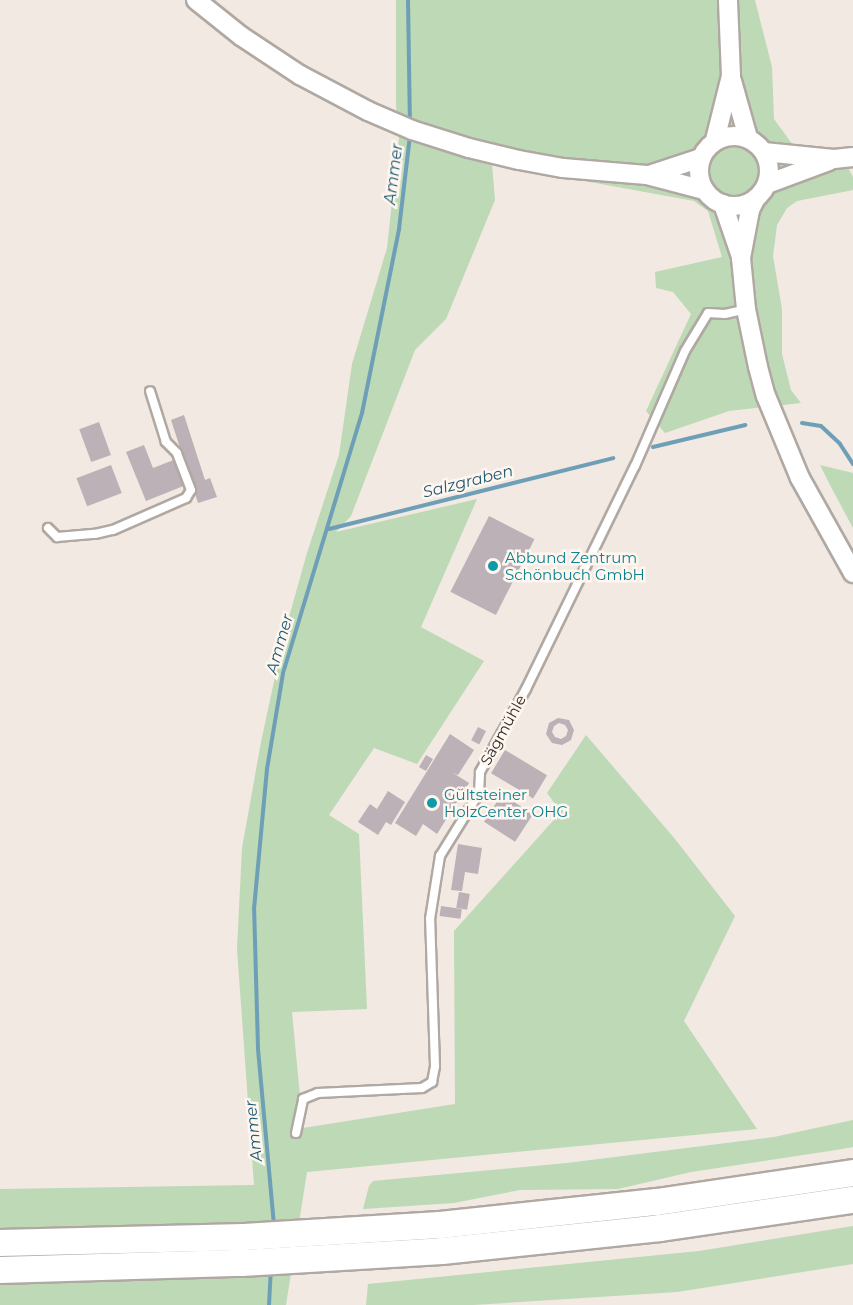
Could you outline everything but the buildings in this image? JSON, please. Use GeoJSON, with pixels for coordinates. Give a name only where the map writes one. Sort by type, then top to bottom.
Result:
{"type":"FeatureCollection","features":[{"type":"Feature","properties":{"kind":"highway"},"geometry":{"type":"LineString","coordinates":[[0,1243],[321,1233],[591,1210],[853,1173]]}},
{"type":"Feature","properties":{"kind":"highway"},"geometry":{"type":"LineString","coordinates":[[0,1270],[319,1260],[582,1238],[853,1200]]}},
{"type":"Feature","properties":{"kind":"street"},"geometry":{"type":"LineString","coordinates":[[196,0],[282,64],[322,88],[391,121],[441,140],[541,165],[647,175],[704,190]]}},
{"type":"Feature","properties":{"kind":"street"},"geometry":{"type":"LineString","coordinates":[[728,0],[731,76],[748,138]]}},
{"type":"Feature","properties":{"kind":"street"},"geometry":{"type":"LineString","coordinates":[[731,76],[715,140],[701,158],[698,171],[704,190],[712,199],[723,204],[740,206],[761,191],[834,159]]}},
{"type":"Feature","properties":{"kind":"street"},"geometry":{"type":"LineString","coordinates":[[715,140],[734,135],[748,138],[764,152],[769,171],[750,210],[741,258]]}},
{"type":"Feature","properties":{"kind":"street"},"geometry":{"type":"LineString","coordinates":[[764,152],[834,159],[853,157]]}},
{"type":"Feature","properties":{"kind":"street"},"geometry":{"type":"LineString","coordinates":[[647,175],[701,158]]}},
{"type":"Feature","properties":{"kind":"street"},"geometry":{"type":"LineString","coordinates":[[723,204],[741,258],[746,309],[764,386],[785,444],[804,487],[853,573]]}},
{"type":"Feature","properties":{"kind":"lane","name":"Sägmühle"},"geometry":{"type":"LineString","coordinates":[[296,1133],[303,1099],[318,1093],[422,1088],[432,1082],[435,1066],[430,919],[440,856],[479,793],[480,772],[526,689],[635,466],[685,351],[708,313],[725,314],[746,309]]}},
{"type":"Feature","properties":{"kind":"lane"},"geometry":{"type":"LineString","coordinates":[[48,528],[57,537],[95,534],[113,530],[186,498],[191,490],[177,453],[166,442],[150,391]]}},
{"type":"Feature","properties":{"kind":"green space"},"geometry":{"type":"Polygon","coordinates":[[[396,0],[755,0],[772,67],[774,119],[795,148],[838,149],[853,177],[853,190],[797,201],[787,208],[777,225],[773,256],[782,309],[782,354],[791,390],[801,403],[729,411],[665,433],[646,411],[691,314],[673,292],[656,288],[655,272],[722,257],[708,211],[694,201],[492,164],[495,200],[446,319],[415,350],[351,516],[336,532],[477,499],[421,627],[484,661],[417,764],[374,748],[329,815],[359,834],[367,1009],[292,1012],[303,1128],[455,1104],[454,931],[561,812],[547,793],[586,735],[675,839],[735,916],[684,1021],[757,1129],[307,1172],[286,1305],[0,1305],[0,1189],[254,1185],[237,949],[242,848],[261,742],[284,635],[307,553],[339,455],[352,364],[387,248],[399,138],[396,105],[396,0]]]}},
{"type":"Feature","properties":{"kind":"green space"},"geometry":{"type":"Polygon","coordinates":[[[820,465],[853,473],[853,528],[830,485],[820,465]]]}},
{"type":"Feature","properties":{"kind":"green space"},"geometry":{"type":"Polygon","coordinates":[[[853,1120],[853,1147],[691,1172],[618,1189],[520,1190],[454,1203],[363,1209],[369,1186],[373,1181],[567,1163],[774,1137],[853,1120]]]}},
{"type":"Feature","properties":{"kind":"green space"},"geometry":{"type":"Polygon","coordinates":[[[853,1226],[853,1264],[677,1292],[473,1305],[366,1305],[368,1284],[699,1251],[853,1226]]]}},
{"type":"Feature","properties":{"kind":"waterway","name":"Ammer"},"geometry":{"type":"LineString","coordinates":[[408,0],[410,122]]}},
{"type":"Feature","properties":{"kind":"waterway","name":"Ammer"},"geometry":{"type":"LineString","coordinates":[[274,1225],[258,1048],[254,909],[267,769],[283,673],[362,413],[399,229],[410,136]]}},
{"type":"Feature","properties":{"kind":"waterway","name":"Salzgraben"},"geometry":{"type":"LineString","coordinates":[[802,423],[821,426],[840,444],[853,464]]}},
{"type":"Feature","properties":{"kind":"waterway","name":"Salzgraben"},"geometry":{"type":"LineString","coordinates":[[653,447],[745,425]]}},
{"type":"Feature","properties":{"kind":"waterway","name":"Salzgraben"},"geometry":{"type":"LineString","coordinates":[[329,529],[613,458]]}},
{"type":"Feature","properties":{"kind":"waterway","name":"Ammer"},"geometry":{"type":"LineString","coordinates":[[269,1305],[271,1272]]}},
{"type":"Feature","properties":{"kind":"place","name":"Abbund Zentrum Schönbuch GmbH"},"geometry":{"type":"Point","coordinates":[493,566]}},
{"type":"Feature","properties":{"kind":"place","name":"Gültsteiner HolzCenter OHG"},"geometry":{"type":"Point","coordinates":[432,803]}}]}
